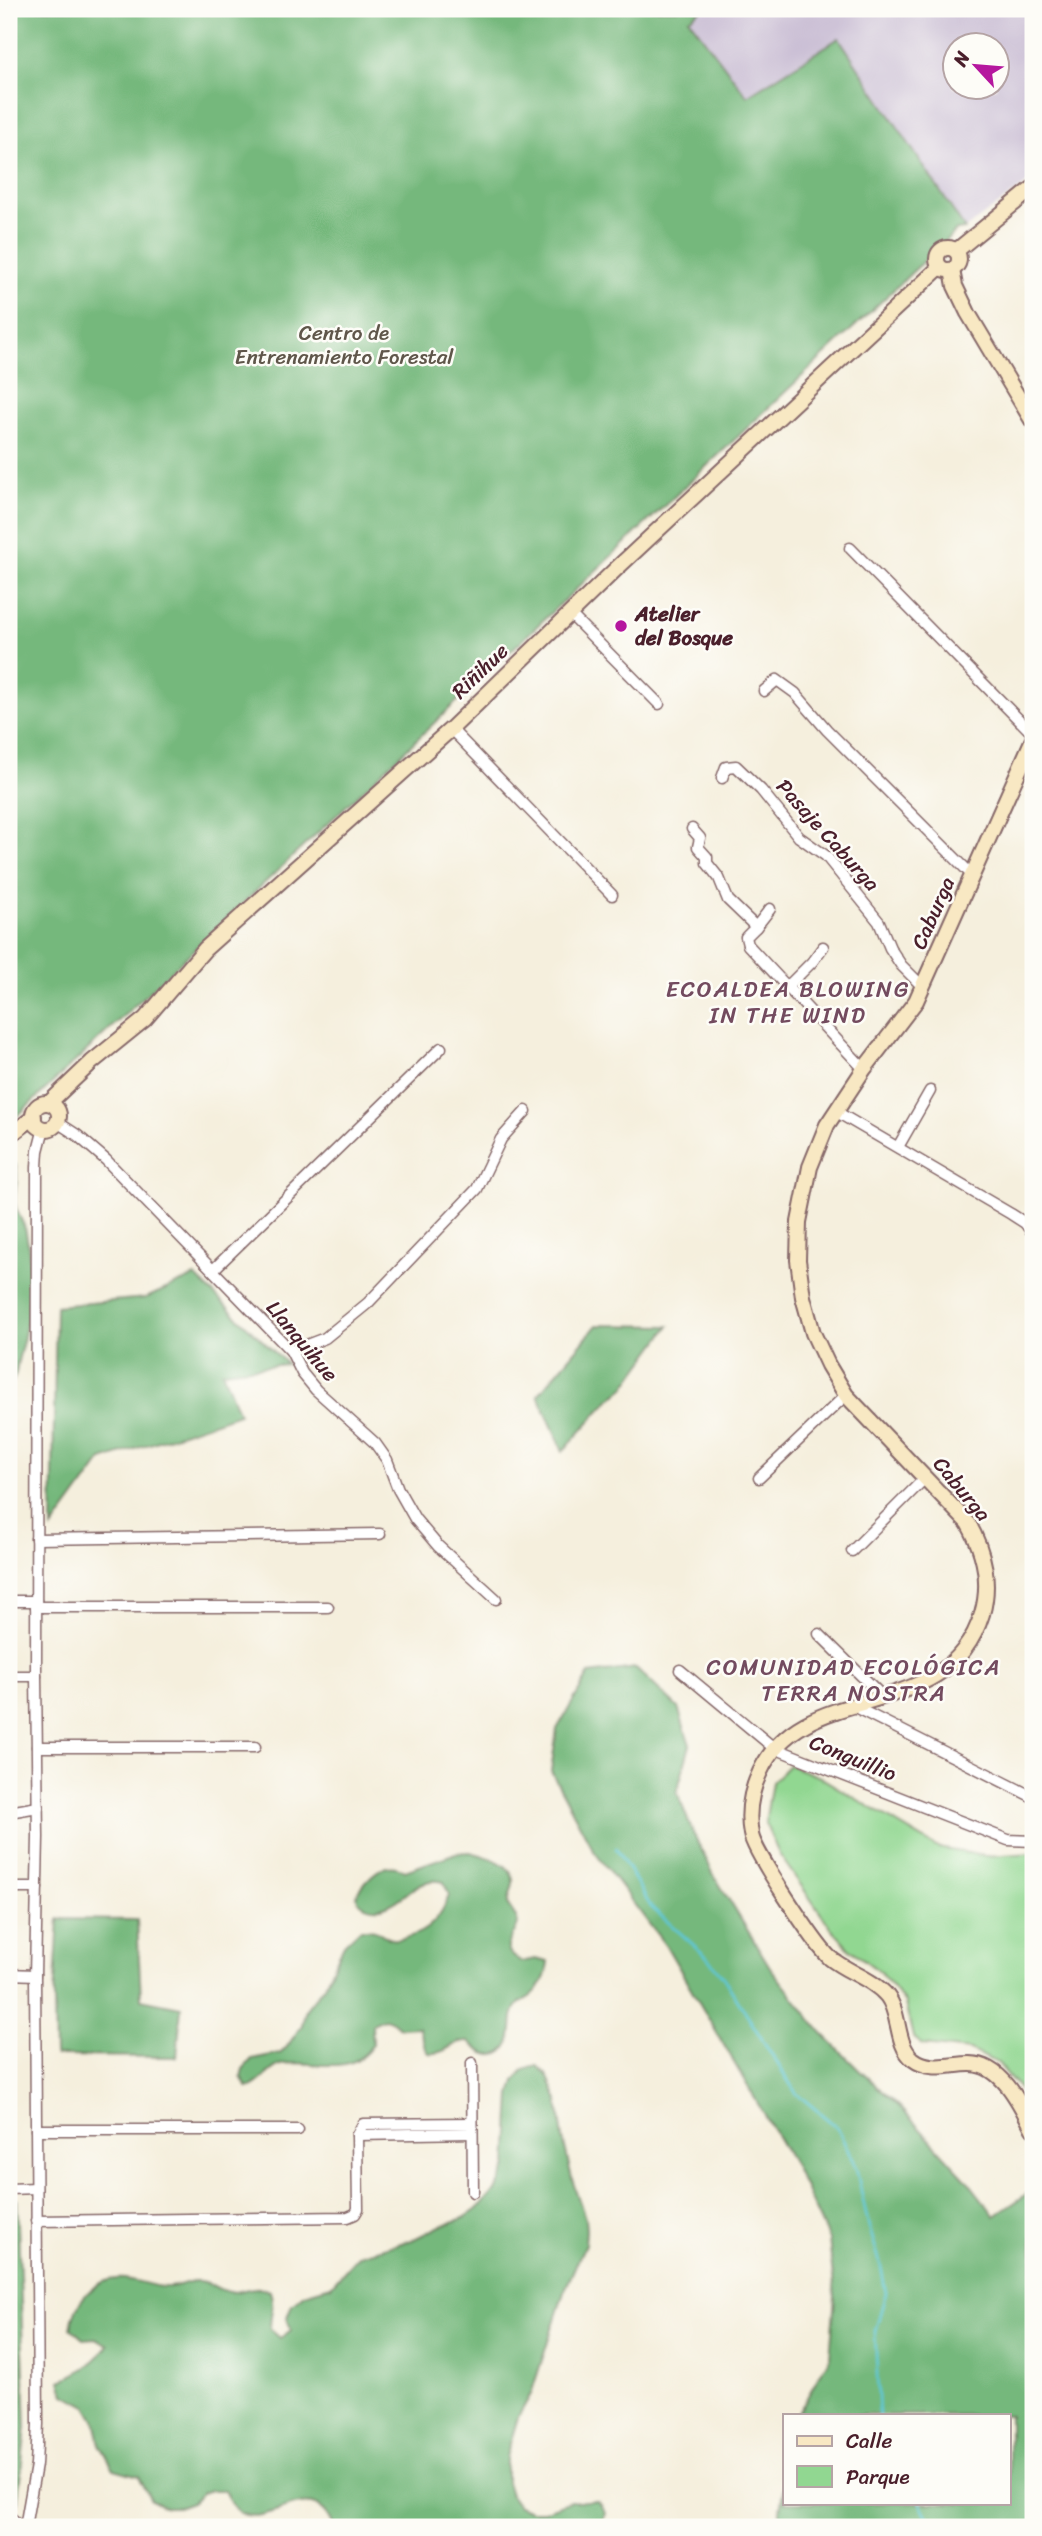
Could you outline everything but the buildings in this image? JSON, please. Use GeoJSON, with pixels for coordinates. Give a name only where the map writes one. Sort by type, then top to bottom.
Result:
{"type":"FeatureCollection","features":[{"type":"Feature","properties":{"kind":"street"},"geometry":{"type":"LineString","coordinates":[[1033,188],[956,251],[960,260],[957,266],[946,269],[968,313],[1033,422]]}},
{"type":"Feature","properties":{"kind":"street","name":"Riñihue"},"geometry":{"type":"LineString","coordinates":[[9,1136],[33,1117],[38,1106],[49,1103],[92,1062],[145,1019],[205,948],[450,729],[570,614],[946,269]]}},
{"type":"Feature","properties":{"kind":"street"},"geometry":{"type":"LineString","coordinates":[[850,548],[1033,737]]}},
{"type":"Feature","properties":{"kind":"street"},"geometry":{"type":"LineString","coordinates":[[570,614],[659,704]]}},
{"type":"Feature","properties":{"kind":"street"},"geometry":{"type":"LineString","coordinates":[[764,691],[777,680],[795,694],[827,730],[972,875]]}},
{"type":"Feature","properties":{"kind":"street"},"geometry":{"type":"LineString","coordinates":[[450,729],[612,895]]}},
{"type":"Feature","properties":{"kind":"street","name":"Caburga"},"geometry":{"type":"LineString","coordinates":[[1033,737],[923,987],[908,1015],[864,1069],[835,1111],[815,1152],[805,1185],[799,1222],[798,1260],[803,1297],[813,1333],[828,1365],[846,1395],[953,1504],[975,1534],[986,1571],[983,1610],[974,1634],[951,1664],[932,1678],[808,1721],[790,1733],[774,1748],[761,1769],[751,1801],[750,1824],[753,1846],[823,1951],[887,1997],[893,2008],[903,2045],[913,2059],[943,2067],[973,2064],[994,2074],[1021,2103],[1033,2129]]}},
{"type":"Feature","properties":{"kind":"street","name":"Pasaje Caburga"},"geometry":{"type":"LineString","coordinates":[[722,778],[726,767],[736,766],[761,790],[799,837],[826,856],[878,922],[901,965],[923,987]]}},
{"type":"Feature","properties":{"kind":"street"},"geometry":{"type":"LineString","coordinates":[[692,830],[700,838],[698,847],[719,878],[728,900],[756,927]]}},
{"type":"Feature","properties":{"kind":"street"},"geometry":{"type":"LineString","coordinates":[[770,909],[746,937],[748,946],[864,1069]]}},
{"type":"Feature","properties":{"kind":"street"},"geometry":{"type":"LineString","coordinates":[[786,988],[823,947]]}},
{"type":"Feature","properties":{"kind":"street"},"geometry":{"type":"LineString","coordinates":[[213,1270],[441,1048]]}},
{"type":"Feature","properties":{"kind":"street"},"geometry":{"type":"LineString","coordinates":[[898,1147],[930,1091]]}},
{"type":"Feature","properties":{"kind":"street"},"geometry":{"type":"LineString","coordinates":[[9,2516],[23,2527],[36,2465],[38,2424],[35,1975],[38,1807],[37,1167],[38,1151],[58,1111],[49,1103]]}},
{"type":"Feature","properties":{"kind":"street"},"geometry":{"type":"LineString","coordinates":[[291,1351],[326,1338],[368,1303],[477,1189],[501,1139],[526,1111]]}},
{"type":"Feature","properties":{"kind":"street"},"geometry":{"type":"LineString","coordinates":[[835,1111],[1026,1223],[1033,1234]]}},
{"type":"Feature","properties":{"kind":"street"},"geometry":{"type":"LineString","coordinates":[[33,1117],[37,1124],[50,1125]]}},
{"type":"Feature","properties":{"kind":"street","name":"Llanquihue"},"geometry":{"type":"LineString","coordinates":[[50,1125],[78,1135],[106,1160],[291,1351],[302,1373],[316,1390],[375,1443],[387,1460],[398,1489],[423,1528],[438,1546],[496,1600]]}},
{"type":"Feature","properties":{"kind":"street"},"geometry":{"type":"LineString","coordinates":[[759,1478],[846,1395]]}},
{"type":"Feature","properties":{"kind":"street"},"geometry":{"type":"LineString","coordinates":[[852,1551],[926,1477]]}},
{"type":"Feature","properties":{"kind":"street"},"geometry":{"type":"LineString","coordinates":[[36,1539],[380,1534]]}},
{"type":"Feature","properties":{"kind":"street"},"geometry":{"type":"LineString","coordinates":[[9,1601],[36,1604],[328,1607]]}},
{"type":"Feature","properties":{"kind":"street"},"geometry":{"type":"LineString","coordinates":[[819,1634],[883,1697]]}},
{"type":"Feature","properties":{"kind":"street","name":"Conguillio"},"geometry":{"type":"LineString","coordinates":[[680,1670],[774,1748],[1008,1840],[1033,1841]]}},
{"type":"Feature","properties":{"kind":"street"},"geometry":{"type":"LineString","coordinates":[[9,1676],[36,1676]]}},
{"type":"Feature","properties":{"kind":"street"},"geometry":{"type":"LineString","coordinates":[[853,1706],[1033,1797]]}},
{"type":"Feature","properties":{"kind":"street"},"geometry":{"type":"LineString","coordinates":[[37,1747],[255,1747]]}},
{"type":"Feature","properties":{"kind":"street"},"geometry":{"type":"LineString","coordinates":[[9,1812],[38,1807]]}},
{"type":"Feature","properties":{"kind":"street"},"geometry":{"type":"LineString","coordinates":[[9,1888],[37,1888]]}},
{"type":"Feature","properties":{"kind":"street"},"geometry":{"type":"LineString","coordinates":[[9,1974],[35,1975]]}},
{"type":"Feature","properties":{"kind":"street"},"geometry":{"type":"LineString","coordinates":[[472,2063],[473,2192]]}},
{"type":"Feature","properties":{"kind":"street"},"geometry":{"type":"LineString","coordinates":[[36,2221],[352,2216],[358,2206],[357,2135],[472,2128]]}},
{"type":"Feature","properties":{"kind":"street"},"geometry":{"type":"LineString","coordinates":[[36,2130],[299,2130]]}},
{"type":"Feature","properties":{"kind":"street"},"geometry":{"type":"LineString","coordinates":[[9,2189],[36,2188]]}},
{"type":"Feature","properties":{"kind":"shaded area"},"geometry":{"type":"Polygon","coordinates":[[[703,9],[1033,9],[1033,179],[965,229],[839,39],[746,96],[688,19],[703,9]]]}},
{"type":"Feature","properties":{"kind":"green space","name":"Centro de Entrenamiento Forestal"},"geometry":{"type":"Polygon","coordinates":[[[9,9],[702,9],[689,19],[747,96],[839,38],[965,229],[957,230],[9,1124],[9,9]]]}},
{"type":"Feature","properties":{"kind":"green space"},"geometry":{"type":"Polygon","coordinates":[[[9,1162],[15,1164],[15,1206],[26,1232],[30,1297],[16,1374],[9,1385],[9,1162]]]}},
{"type":"Feature","properties":{"kind":"green space"},"geometry":{"type":"Polygon","coordinates":[[[195,1276],[287,1364],[222,1371],[239,1414],[102,1460],[52,1529],[56,1306],[146,1298],[195,1276]]]}},
{"type":"Feature","properties":{"kind":"green space"},"geometry":{"type":"Polygon","coordinates":[[[597,1325],[669,1326],[624,1388],[609,1400],[563,1451],[538,1395],[597,1325]]]}},
{"type":"Feature","properties":{"kind":"green space"},"geometry":{"type":"Polygon","coordinates":[[[636,1668],[678,1708],[690,1745],[677,1792],[693,1833],[715,1877],[770,1967],[821,2032],[900,2107],[967,2180],[995,2216],[1033,2190],[1033,2527],[781,2527],[783,2493],[783,2504],[1010,2504],[1010,2414],[798,2414],[830,2357],[835,2296],[829,2240],[796,2169],[668,1949],[594,1851],[551,1771],[557,1729],[589,1674],[636,1668]]]}},
{"type":"Feature","properties":{"kind":"green space"},"geometry":{"type":"Polygon","coordinates":[[[789,1765],[820,1777],[938,1848],[986,1856],[1033,1853],[1033,2106],[998,2063],[970,2050],[923,2045],[913,2037],[905,2003],[880,1972],[850,1949],[831,1928],[779,1854],[765,1823],[772,1782],[789,1765]]]}},
{"type":"Feature","properties":{"kind":"green space"},"geometry":{"type":"Polygon","coordinates":[[[470,1852],[504,1865],[512,1876],[508,1905],[518,1924],[508,1944],[510,1952],[521,1962],[535,1959],[548,1962],[541,1985],[515,2010],[511,2038],[505,2049],[495,2055],[489,2055],[478,2050],[469,2041],[463,2041],[440,2052],[429,2053],[419,2027],[400,2028],[390,2020],[383,2019],[372,2025],[373,2044],[364,2055],[354,2061],[332,2065],[283,2064],[248,2088],[241,2077],[243,2069],[252,2059],[281,2053],[286,2048],[302,2025],[306,2009],[324,1986],[344,1944],[360,1929],[375,1930],[393,1939],[423,1931],[443,1910],[449,1895],[444,1882],[428,1882],[389,1905],[370,1908],[362,1904],[356,1896],[370,1877],[383,1868],[397,1867],[405,1871],[456,1853],[470,1852]]]}},
{"type":"Feature","properties":{"kind":"green space"},"geometry":{"type":"Polygon","coordinates":[[[59,1919],[137,1920],[141,1999],[181,2007],[177,2057],[55,2056],[54,1997],[59,1919]]]}},
{"type":"Feature","properties":{"kind":"green space"},"geometry":{"type":"Polygon","coordinates":[[[537,2066],[547,2075],[558,2100],[572,2179],[585,2218],[585,2244],[564,2292],[531,2394],[518,2417],[506,2457],[506,2482],[510,2495],[518,2506],[530,2511],[544,2511],[570,2501],[597,2501],[605,2512],[602,2525],[334,2527],[325,2512],[315,2505],[291,2506],[252,2516],[240,2513],[232,2506],[224,2490],[202,2493],[192,2502],[178,2507],[165,2507],[151,2500],[139,2476],[114,2469],[100,2444],[95,2419],[88,2407],[65,2394],[61,2381],[99,2357],[108,2345],[96,2338],[83,2339],[71,2328],[76,2309],[88,2293],[96,2286],[114,2279],[162,2287],[199,2281],[229,2292],[263,2289],[270,2291],[271,2296],[270,2329],[280,2338],[291,2330],[287,2317],[292,2304],[304,2294],[331,2286],[359,2255],[412,2240],[464,2218],[496,2191],[507,2166],[511,2095],[515,2081],[523,2070],[537,2066]]]}},
{"type":"Feature","properties":{"kind":"green space"},"geometry":{"type":"Polygon","coordinates":[[[9,2199],[17,2199],[26,2427],[17,2505],[9,2497],[9,2199]]]}},
{"type":"Feature","properties":{"kind":"waterway"},"geometry":{"type":"LineString","coordinates":[[616,1848],[651,1907],[706,1956],[723,1977],[796,2093],[837,2127],[856,2168],[886,2293],[875,2331],[879,2414]]}},
{"type":"Feature","properties":{"kind":"waterway"},"geometry":{"type":"LineString","coordinates":[[921,2504],[933,2527]]}},
{"type":"Feature","properties":{"kind":"place","name":"Atelier del Bosque"},"geometry":{"type":"Point","coordinates":[621,626]}},
{"type":"Feature","properties":{"kind":"district","name":"ECOALDEA BLOWING IN THE WIND"},"geometry":{"type":"Point","coordinates":[788,1002]}},
{"type":"Feature","properties":{"kind":"district","name":"COMUNIDAD ECOLÓGICA TERRA NOSTRA"},"geometry":{"type":"Point","coordinates":[854,1680]}}]}
